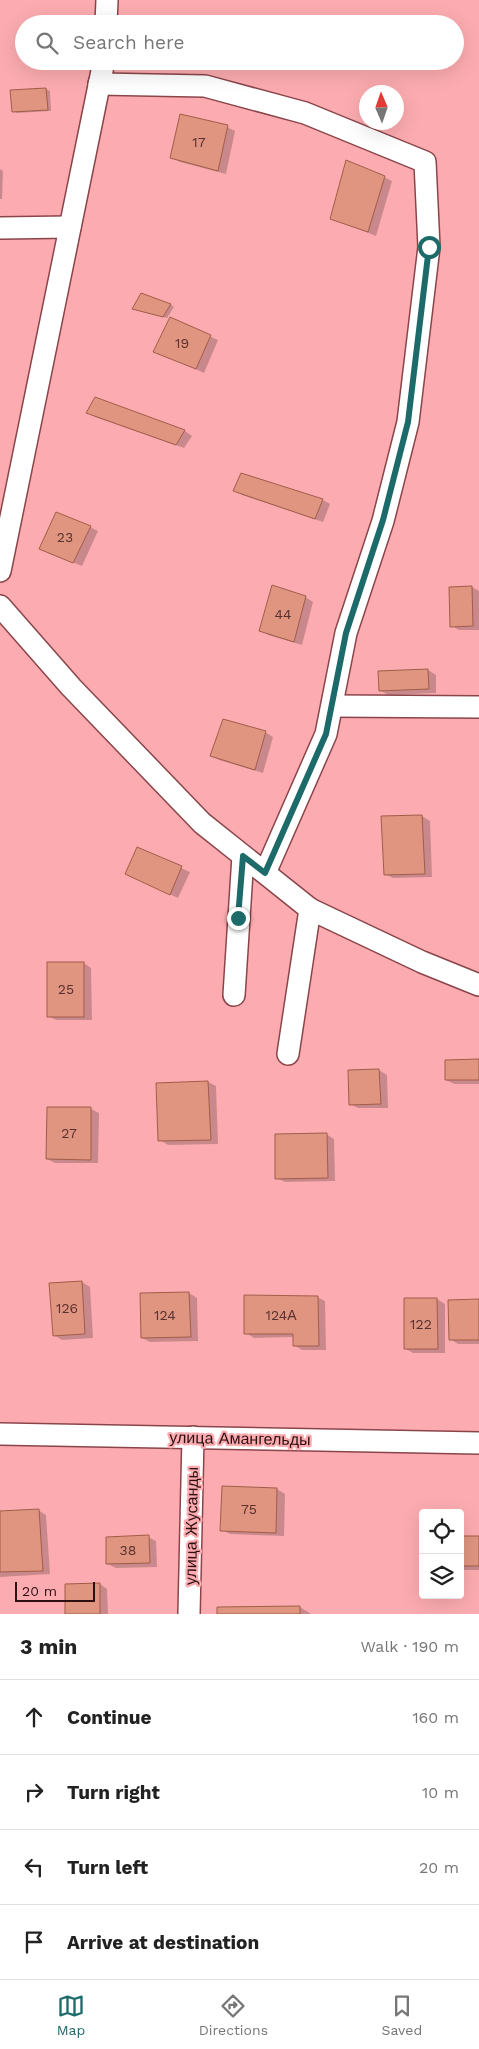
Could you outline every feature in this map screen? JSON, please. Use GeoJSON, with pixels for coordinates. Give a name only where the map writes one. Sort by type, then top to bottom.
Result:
{"type":"FeatureCollection","features":[{"type":"Feature","properties":{"kind":"street"},"geometry":{"type":"LineString","coordinates":[[106,0],[106,15]]}},
{"type":"Feature","properties":{"kind":"street"},"geometry":{"type":"LineString","coordinates":[[0,571],[102,70]]}},
{"type":"Feature","properties":{"kind":"street"},"geometry":{"type":"LineString","coordinates":[[99,84],[205,86],[305,112],[425,162],[429,247],[408,422],[383,520],[346,633],[326,734],[265,873]]}},
{"type":"Feature","properties":{"kind":"street"},"geometry":{"type":"LineString","coordinates":[[0,228],[70,227]]}},
{"type":"Feature","properties":{"kind":"street"},"geometry":{"type":"LineString","coordinates":[[0,606],[71,687],[202,822],[310,909],[422,962],[479,984]]}},
{"type":"Feature","properties":{"kind":"street"},"geometry":{"type":"LineString","coordinates":[[332,706],[479,707]]}},
{"type":"Feature","properties":{"kind":"street"},"geometry":{"type":"LineString","coordinates":[[234,995],[243,856]]}},
{"type":"Feature","properties":{"kind":"street"},"geometry":{"type":"LineString","coordinates":[[288,1054],[310,909]]}},
{"type":"Feature","properties":{"kind":"street","name":"улица Амангельды"},"geometry":{"type":"LineString","coordinates":[[0,1434],[479,1443]]}},
{"type":"Feature","properties":{"kind":"street","name":"улица Жусанды"},"geometry":{"type":"LineString","coordinates":[[189,1614],[193,1437]]}},
{"type":"Feature","properties":{"kind":"building"},"geometry":{"type":"Polygon","coordinates":[[[46,88],[48,110],[12,112],[10,90],[46,88]]]}},
{"type":"Feature","properties":{"kind":"building"},"geometry":{"type":"Polygon","coordinates":[[[180,114],[228,125],[218,171],[170,158],[180,114]]]}},
{"type":"Feature","properties":{"kind":"building"},"geometry":{"type":"Polygon","coordinates":[[[346,160],[385,176],[368,232],[330,219],[346,160]]]}},
{"type":"Feature","properties":{"kind":"building"},"geometry":{"type":"Polygon","coordinates":[[[141,293],[171,304],[163,317],[132,309],[141,293]]]}},
{"type":"Feature","properties":{"kind":"building"},"geometry":{"type":"Polygon","coordinates":[[[170,317],[211,335],[196,369],[153,352],[170,317]]]}},
{"type":"Feature","properties":{"kind":"building"},"geometry":{"type":"Polygon","coordinates":[[[95,397],[185,430],[176,445],[86,413],[95,397]]]}},
{"type":"Feature","properties":{"kind":"building"},"geometry":{"type":"Polygon","coordinates":[[[241,473],[323,499],[315,519],[233,491],[241,473]]]}},
{"type":"Feature","properties":{"kind":"building"},"geometry":{"type":"Polygon","coordinates":[[[56,512],[91,526],[73,563],[39,549],[56,512]]]}},
{"type":"Feature","properties":{"kind":"building"},"geometry":{"type":"Polygon","coordinates":[[[272,585],[306,596],[294,642],[259,631],[272,585]]]}},
{"type":"Feature","properties":{"kind":"building"},"geometry":{"type":"Polygon","coordinates":[[[472,586],[473,626],[450,627],[449,587],[472,586]]]}},
{"type":"Feature","properties":{"kind":"building"},"geometry":{"type":"Polygon","coordinates":[[[428,669],[429,689],[379,691],[378,671],[428,669]]]}},
{"type":"Feature","properties":{"kind":"building"},"geometry":{"type":"Polygon","coordinates":[[[223,719],[266,731],[255,770],[210,756],[223,719]]]}},
{"type":"Feature","properties":{"kind":"building"},"geometry":{"type":"Polygon","coordinates":[[[422,815],[425,874],[384,875],[381,816],[422,815]]]}},
{"type":"Feature","properties":{"kind":"building"},"geometry":{"type":"Polygon","coordinates":[[[137,847],[182,866],[170,895],[125,874],[137,847]]]}},
{"type":"Feature","properties":{"kind":"building"},"geometry":{"type":"Polygon","coordinates":[[[47,962],[84,962],[84,1017],[47,1017],[47,962]]]}},
{"type":"Feature","properties":{"kind":"building"},"geometry":{"type":"Polygon","coordinates":[[[479,1059],[479,1080],[445,1080],[445,1060],[479,1059]]]}},
{"type":"Feature","properties":{"kind":"building"},"geometry":{"type":"Polygon","coordinates":[[[379,1069],[381,1104],[349,1105],[348,1070],[379,1069]]]}},
{"type":"Feature","properties":{"kind":"building"},"geometry":{"type":"Polygon","coordinates":[[[208,1081],[211,1140],[158,1141],[156,1083],[208,1081]]]}},
{"type":"Feature","properties":{"kind":"building"},"geometry":{"type":"Polygon","coordinates":[[[47,1107],[91,1107],[91,1160],[46,1159],[47,1107]]]}},
{"type":"Feature","properties":{"kind":"building"},"geometry":{"type":"Polygon","coordinates":[[[327,1133],[328,1178],[275,1179],[275,1134],[327,1133]]]}},
{"type":"Feature","properties":{"kind":"building"},"geometry":{"type":"Polygon","coordinates":[[[82,1281],[85,1334],[53,1336],[49,1283],[82,1281]]]}},
{"type":"Feature","properties":{"kind":"building"},"geometry":{"type":"Polygon","coordinates":[[[189,1292],[191,1337],[141,1338],[140,1293],[189,1292]]]}},
{"type":"Feature","properties":{"kind":"building"},"geometry":{"type":"Polygon","coordinates":[[[244,1295],[318,1296],[319,1346],[293,1346],[293,1334],[244,1334],[244,1295]]]}},
{"type":"Feature","properties":{"kind":"building"},"geometry":{"type":"Polygon","coordinates":[[[404,1298],[437,1298],[438,1349],[404,1349],[404,1298]]]}},
{"type":"Feature","properties":{"kind":"building"},"geometry":{"type":"Polygon","coordinates":[[[479,1299],[479,1340],[449,1340],[448,1300],[479,1299]]]}},
{"type":"Feature","properties":{"kind":"building"},"geometry":{"type":"Polygon","coordinates":[[[222,1486],[277,1488],[276,1533],[220,1531],[222,1486]]]}},
{"type":"Feature","properties":{"kind":"building"},"geometry":{"type":"Polygon","coordinates":[[[39,1509],[43,1571],[0,1572],[0,1511],[39,1509]]]}},
{"type":"Feature","properties":{"kind":"building"},"geometry":{"type":"Polygon","coordinates":[[[149,1535],[150,1563],[106,1564],[106,1537],[149,1535]]]}},
{"type":"Feature","properties":{"kind":"building"},"geometry":{"type":"Polygon","coordinates":[[[464,1536],[479,1536],[479,1566],[464,1566],[464,1536]]]}},
{"type":"Feature","properties":{"kind":"building"},"geometry":{"type":"Polygon","coordinates":[[[100,1583],[100,1614],[65,1614],[65,1584],[100,1583]]]}},
{"type":"Feature","properties":{"kind":"building"},"geometry":{"type":"Polygon","coordinates":[[[300,1606],[300,1614],[217,1614],[217,1607],[300,1606]]]}},
{"type":"Feature","properties":{"kind":"route"},"geometry":{"type":"LineString","coordinates":[[238,918],[243,856],[265,873],[326,734],[346,633],[383,520],[408,422],[422,320],[429,247]]}}]}
